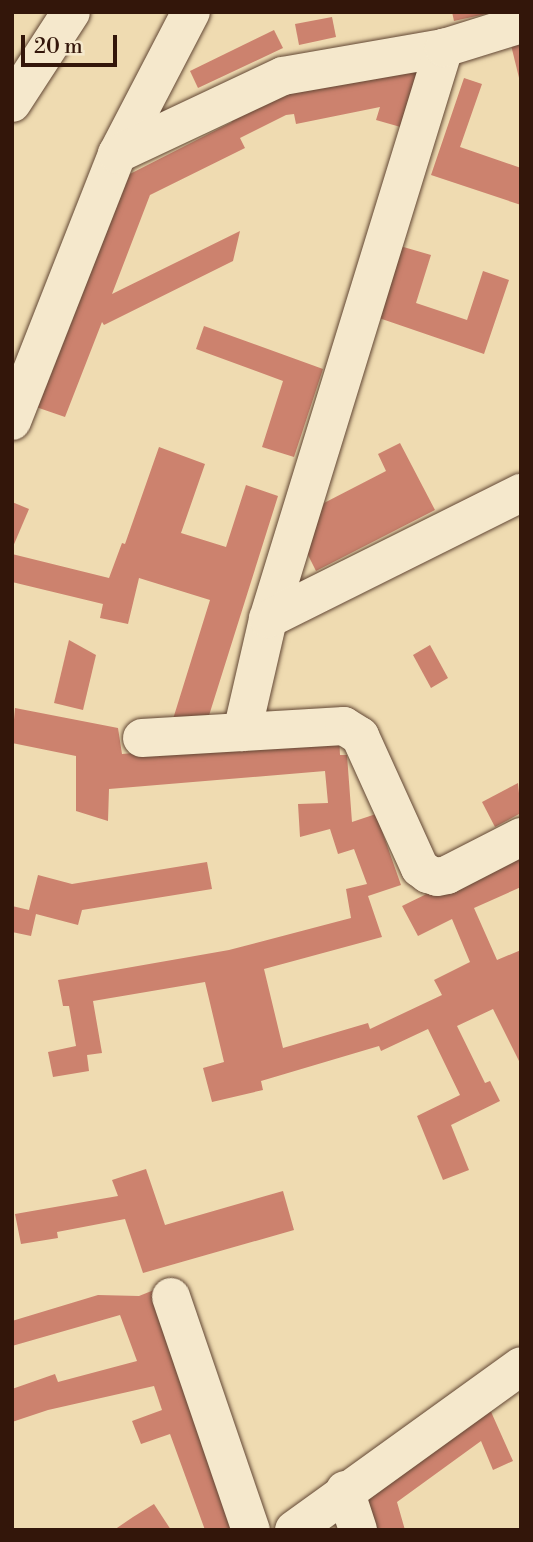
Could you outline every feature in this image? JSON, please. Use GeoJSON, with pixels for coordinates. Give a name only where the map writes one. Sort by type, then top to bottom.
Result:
{"type":"FeatureCollection","features":[{"type":"Feature","properties":{"kind":"street"},"geometry":{"type":"LineString","coordinates":[[12,103],[71,12]]}},
{"type":"Feature","properties":{"kind":"street"},"geometry":{"type":"LineString","coordinates":[[12,421],[40,358],[117,154],[191,12]]}},
{"type":"Feature","properties":{"kind":"street"},"geometry":{"type":"LineString","coordinates":[[117,154],[283,76],[444,48],[521,24]]}},
{"type":"Feature","properties":{"kind":"street"},"geometry":{"type":"LineString","coordinates":[[242,732],[268,619],[444,48]]}},
{"type":"Feature","properties":{"kind":"street"},"geometry":{"type":"LineString","coordinates":[[268,619],[521,493]]}},
{"type":"Feature","properties":{"kind":"street"},"geometry":{"type":"LineString","coordinates":[[142,738],[344,726],[360,736],[420,868],[436,877],[447,875],[521,837]]}},
{"type":"Feature","properties":{"kind":"street"},"geometry":{"type":"LineString","coordinates":[[171,1297],[251,1530]]}},
{"type":"Feature","properties":{"kind":"street"},"geometry":{"type":"LineString","coordinates":[[294,1530],[345,1490],[521,1366]]}},
{"type":"Feature","properties":{"kind":"street"},"geometry":{"type":"LineString","coordinates":[[345,1490],[358,1530]]}},
{"type":"Feature","properties":{"kind":"building"},"geometry":{"type":"Polygon","coordinates":[[[452,12],[490,12],[490,13],[454,21],[452,12]]]}},
{"type":"Feature","properties":{"kind":"building"},"geometry":{"type":"Polygon","coordinates":[[[332,17],[336,37],[299,45],[295,24],[332,17]]]}},
{"type":"Feature","properties":{"kind":"building"},"geometry":{"type":"Polygon","coordinates":[[[274,30],[283,48],[198,88],[190,71],[274,30]]]}},
{"type":"Feature","properties":{"kind":"building"},"geometry":{"type":"Polygon","coordinates":[[[521,43],[521,81],[520,82],[511,45],[521,43]]]}},
{"type":"Feature","properties":{"kind":"building"},"geometry":{"type":"Polygon","coordinates":[[[423,64],[404,128],[376,120],[380,107],[296,124],[294,114],[286,115],[240,138],[245,148],[150,195],[112,294],[240,231],[233,261],[104,325],[102,322],[65,417],[36,407],[124,177],[232,122],[229,117],[275,94],[423,64]]]}},
{"type":"Feature","properties":{"kind":"building"},"geometry":{"type":"Polygon","coordinates":[[[464,78],[482,84],[460,147],[521,168],[521,205],[431,175],[464,78]]]}},
{"type":"Feature","properties":{"kind":"building"},"geometry":{"type":"Polygon","coordinates":[[[400,246],[431,255],[416,303],[467,320],[483,271],[509,280],[484,354],[379,318],[400,246]]]}},
{"type":"Feature","properties":{"kind":"building"},"geometry":{"type":"Polygon","coordinates":[[[204,326],[323,369],[294,457],[262,447],[283,381],[196,349],[204,326]]]}},
{"type":"Feature","properties":{"kind":"building"},"geometry":{"type":"Polygon","coordinates":[[[400,443],[435,510],[316,571],[305,549],[324,503],[386,471],[378,454],[400,443]]]}},
{"type":"Feature","properties":{"kind":"building"},"geometry":{"type":"Polygon","coordinates":[[[159,447],[205,464],[181,533],[226,547],[246,485],[278,496],[206,725],[173,719],[210,600],[139,578],[128,624],[100,618],[103,604],[12,582],[12,554],[109,578],[122,543],[125,544],[159,447]]]}},
{"type":"Feature","properties":{"kind":"building"},"geometry":{"type":"Polygon","coordinates":[[[12,502],[29,509],[12,549],[12,502]]]}},
{"type":"Feature","properties":{"kind":"building"},"geometry":{"type":"Polygon","coordinates":[[[69,640],[96,655],[83,710],[54,703],[69,640]]]}},
{"type":"Feature","properties":{"kind":"building"},"geometry":{"type":"Polygon","coordinates":[[[430,645],[448,678],[431,688],[413,655],[430,645]]]}},
{"type":"Feature","properties":{"kind":"building"},"geometry":{"type":"Polygon","coordinates":[[[15,708],[118,728],[122,754],[339,735],[340,755],[347,755],[352,822],[376,814],[401,885],[368,896],[382,937],[264,969],[283,1048],[368,1023],[370,1029],[442,995],[434,980],[470,962],[452,919],[418,936],[402,906],[521,848],[521,887],[474,908],[497,960],[521,950],[521,1065],[493,1009],[457,1026],[485,1083],[490,1081],[500,1101],[451,1125],[469,1170],[443,1180],[417,1116],[460,1095],[428,1029],[381,1051],[379,1046],[261,1081],[263,1090],[212,1102],[203,1068],[224,1062],[205,982],[93,1001],[102,1053],[87,1055],[89,1071],[53,1077],[48,1052],[76,1046],[69,1006],[63,1006],[58,980],[229,950],[351,918],[346,889],[367,884],[354,849],[338,854],[330,829],[300,837],[298,804],[328,803],[325,771],[109,789],[108,821],[76,811],[76,756],[12,743],[15,708]]]}},
{"type":"Feature","properties":{"kind":"building"},"geometry":{"type":"Polygon","coordinates":[[[518,783],[521,813],[495,827],[482,802],[518,783]]]}},
{"type":"Feature","properties":{"kind":"building"},"geometry":{"type":"Polygon","coordinates":[[[207,862],[212,889],[82,910],[78,925],[36,914],[31,936],[12,932],[12,906],[29,910],[38,875],[72,884],[207,862]]]}},
{"type":"Feature","properties":{"kind":"building"},"geometry":{"type":"Polygon","coordinates":[[[146,1169],[165,1225],[283,1191],[294,1230],[143,1273],[125,1219],[57,1232],[58,1238],[21,1244],[15,1214],[118,1196],[112,1180],[146,1169]]]}},
{"type":"Feature","properties":{"kind":"building"},"geometry":{"type":"Polygon","coordinates":[[[154,1290],[240,1530],[205,1530],[170,1434],[141,1444],[132,1421],[162,1410],[154,1386],[48,1410],[12,1422],[12,1389],[55,1374],[58,1382],[137,1361],[120,1315],[12,1346],[12,1321],[98,1295],[139,1296],[154,1290]]]}},
{"type":"Feature","properties":{"kind":"building"},"geometry":{"type":"Polygon","coordinates":[[[488,1405],[513,1461],[493,1470],[481,1441],[397,1502],[405,1530],[377,1530],[366,1494],[488,1405]]]}},
{"type":"Feature","properties":{"kind":"building"},"geometry":{"type":"Polygon","coordinates":[[[154,1504],[171,1530],[114,1530],[133,1517],[154,1504]]]}}]}
